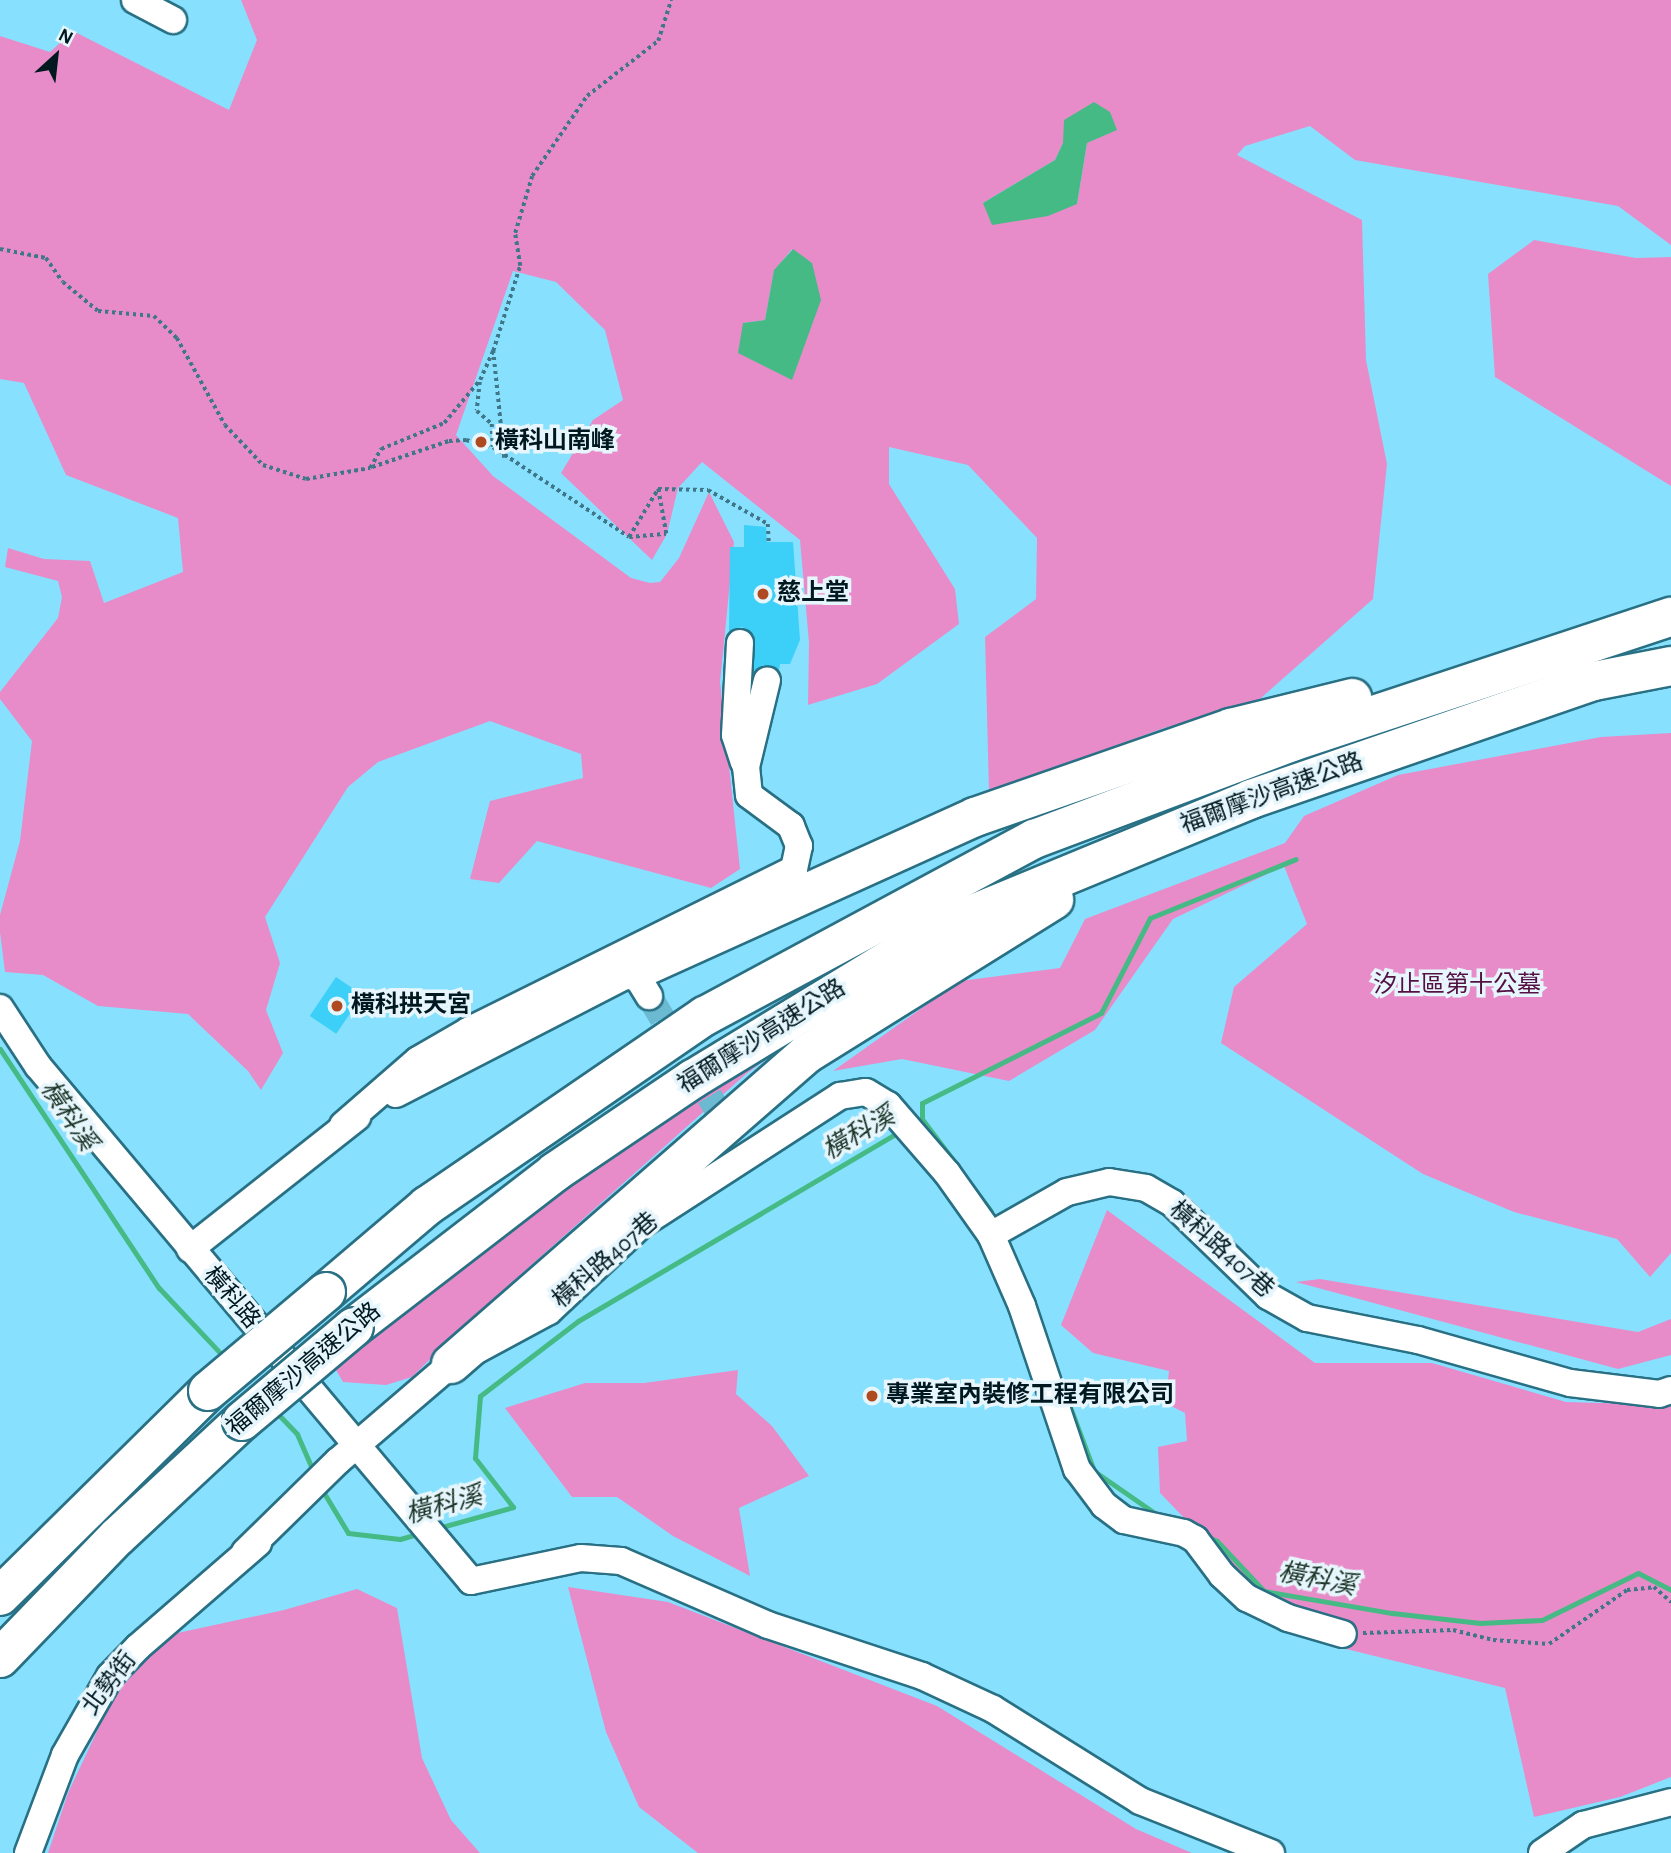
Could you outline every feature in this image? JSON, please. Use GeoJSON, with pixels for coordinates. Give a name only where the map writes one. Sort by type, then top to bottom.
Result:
{"type":"FeatureCollection","features":[{"type":"Feature","properties":{"kind":"highway"},"geometry":{"type":"LineString","coordinates":[[635,973],[962,822],[1124,763],[1231,728],[1658,620]]}},
{"type":"Feature","properties":{"kind":"highway","name":"福爾摩沙高速公路"},"geometry":{"type":"LineString","coordinates":[[0,1596],[208,1391],[437,1198],[705,1016],[1034,839],[1292,741],[1658,620]]}},
{"type":"Feature","properties":{"kind":"highway","name":"福爾摩沙高速公路"},"geometry":{"type":"LineString","coordinates":[[0,1658],[117,1537],[242,1421],[354,1327],[555,1172],[821,1000],[946,925],[1251,799],[1594,681],[1671,666]]}},
{"type":"Feature","properties":{"kind":"highway"},"geometry":{"type":"LineString","coordinates":[[452,1363],[808,1053],[1157,836]]}},
{"type":"Feature","properties":{"kind":"street"},"geometry":{"type":"LineString","coordinates":[[135,0],[173,20]]}},
{"type":"Feature","properties":{"kind":"street"},"geometry":{"type":"LineString","coordinates":[[190,1249],[343,1125],[477,1050],[635,973],[794,869],[797,837],[791,826],[749,795],[746,767],[735,735],[740,643]]}},
{"type":"Feature","properties":{"kind":"street"},"geometry":{"type":"LineString","coordinates":[[746,767],[767,680]]}},
{"type":"Feature","properties":{"kind":"street","name":"橫科路"},"geometry":{"type":"LineString","coordinates":[[0,1008],[37,1066],[190,1249],[352,1460],[471,1581],[581,1558],[621,1561],[768,1625],[922,1676],[993,1709],[1140,1801],[1271,1853]]}},
{"type":"Feature","properties":{"kind":"street","name":"橫科路407巷"},"geometry":{"type":"LineString","coordinates":[[352,1460],[452,1363],[549,1311],[631,1234],[841,1096],[866,1093],[904,1126],[947,1173],[991,1236],[1067,1192],[1109,1182],[1146,1188],[1172,1203],[1268,1296],[1307,1318],[1418,1340],[1570,1383],[1660,1394],[1671,1390]]}},
{"type":"Feature","properties":{"kind":"street"},"geometry":{"type":"LineString","coordinates":[[732,1134],[747,1157]]}},
{"type":"Feature","properties":{"kind":"street"},"geometry":{"type":"LineString","coordinates":[[991,1236],[1022,1306],[1077,1469],[1104,1505],[1124,1520],[1184,1532],[1195,1539],[1222,1575],[1247,1598],[1288,1618],[1343,1634]]}},
{"type":"Feature","properties":{"kind":"street","name":"北勢街"},"geometry":{"type":"LineString","coordinates":[[28,1853],[65,1755],[110,1676],[138,1647],[352,1460]]}},
{"type":"Feature","properties":{"kind":"street"},"geometry":{"type":"LineString","coordinates":[[1542,1853],[1583,1825],[1671,1802]]}},
{"type":"Feature","properties":{"kind":"path"},"geometry":{"type":"LineString","coordinates":[[370,468],[381,449],[444,423],[480,380],[493,351],[520,266],[515,233],[532,176],[587,96],[658,41],[671,0]]}},
{"type":"Feature","properties":{"kind":"path"},"geometry":{"type":"LineString","coordinates":[[0,248],[46,258],[63,282],[98,311],[154,316],[177,338],[225,425],[263,465],[306,479],[370,468],[449,441],[466,440],[493,447],[504,458],[629,537],[666,534],[659,489]]}},
{"type":"Feature","properties":{"kind":"path"},"geometry":{"type":"LineString","coordinates":[[493,351],[504,458]]}},
{"type":"Feature","properties":{"kind":"path"},"geometry":{"type":"LineString","coordinates":[[480,380],[477,411],[492,424],[493,447]]}},
{"type":"Feature","properties":{"kind":"path"},"geometry":{"type":"LineString","coordinates":[[629,537],[659,489]]}},
{"type":"Feature","properties":{"kind":"path"},"geometry":{"type":"LineString","coordinates":[[659,489],[708,490],[768,524],[769,542]]}},
{"type":"Feature","properties":{"kind":"path"},"geometry":{"type":"LineString","coordinates":[[1343,1634],[1453,1630],[1493,1640],[1549,1644],[1627,1590],[1654,1587],[1671,1602]]}},
{"type":"Feature","properties":{"kind":"green space"},"geometry":{"type":"Polygon","coordinates":[[[241,0],[1671,0],[1671,245],[1618,206],[1355,160],[1310,126],[1245,146],[1237,155],[1362,220],[1366,360],[1387,464],[1373,599],[1252,706],[1164,728],[989,792],[985,637],[1036,599],[1037,538],[968,465],[889,447],[889,484],[955,589],[959,624],[877,684],[808,705],[809,643],[800,540],[702,462],[678,488],[667,534],[652,560],[561,473],[593,420],[623,400],[605,330],[556,282],[513,271],[456,435],[493,476],[631,578],[650,583],[660,582],[679,558],[709,492],[734,542],[720,682],[740,869],[711,888],[537,841],[499,883],[470,879],[490,801],[583,778],[581,754],[490,721],[378,762],[348,787],[265,917],[280,963],[266,1010],[283,1053],[261,1090],[248,1071],[188,1014],[98,1006],[43,975],[5,972],[0,932],[0,915],[20,841],[32,741],[0,699],[0,692],[58,618],[62,597],[58,581],[5,567],[8,548],[44,559],[90,561],[104,603],[183,572],[178,518],[66,475],[24,383],[0,379],[0,36],[50,52],[73,31],[229,110],[257,40],[241,0]],[[1063,143],[1055,160],[983,203],[1077,204],[1087,143],[1063,143]],[[792,249],[774,271],[765,320],[743,323],[792,379],[792,249]]]}},
{"type":"Feature","properties":{"kind":"green space"},"geometry":{"type":"Polygon","coordinates":[[[1534,240],[1636,258],[1671,257],[1671,486],[1495,377],[1488,274],[1534,240]]]}},
{"type":"Feature","properties":{"kind":"green space","name":"汐止區第十公墓"},"geometry":{"type":"Polygon","coordinates":[[[1671,733],[1671,1253],[1650,1277],[1617,1239],[1514,1212],[1423,1174],[1221,1043],[1234,987],[1307,924],[1284,866],[1173,919],[1095,1030],[1009,1081],[902,1059],[833,1071],[960,981],[1060,968],[1085,919],[1285,843],[1304,816],[1398,775],[1601,737],[1671,733]]]}},
{"type":"Feature","properties":{"kind":"green space"},"geometry":{"type":"Polygon","coordinates":[[[823,1017],[746,1074],[474,1316],[412,1377],[386,1385],[343,1382],[336,1370],[389,1320],[561,1188],[823,1017]]]}},
{"type":"Feature","properties":{"kind":"green space"},"geometry":{"type":"Polygon","coordinates":[[[1107,1210],[1315,1363],[1432,1363],[1566,1402],[1671,1405],[1671,1777],[1620,1797],[1534,1817],[1505,1688],[1342,1648],[1314,1615],[1257,1593],[1160,1493],[1158,1447],[1187,1441],[1185,1413],[1165,1403],[1169,1371],[1093,1353],[1061,1325],[1107,1210]]]}},
{"type":"Feature","properties":{"kind":"green space"},"geometry":{"type":"Polygon","coordinates":[[[1320,1279],[1638,1332],[1671,1319],[1671,1355],[1618,1369],[1296,1282],[1320,1279]]]}},
{"type":"Feature","properties":{"kind":"green space"},"geometry":{"type":"Polygon","coordinates":[[[738,1370],[736,1394],[772,1426],[809,1476],[739,1508],[750,1576],[673,1536],[617,1497],[572,1497],[505,1408],[585,1383],[644,1383],[738,1370]]]}},
{"type":"Feature","properties":{"kind":"green space"},"geometry":{"type":"Polygon","coordinates":[[[568,1587],[668,1602],[937,1706],[1136,1829],[1192,1853],[698,1853],[639,1807],[606,1732],[568,1587]]]}},
{"type":"Feature","properties":{"kind":"green space"},"geometry":{"type":"Polygon","coordinates":[[[357,1589],[397,1608],[422,1758],[451,1820],[480,1853],[48,1853],[68,1793],[124,1674],[159,1637],[284,1610],[357,1589]]]}},
{"type":"Feature","properties":{"kind":"shaded area"},"geometry":{"type":"Polygon","coordinates":[[[1094,102],[1110,112],[1117,130],[1087,143],[1077,204],[1048,216],[992,225],[983,203],[1055,160],[1063,143],[1064,120],[1094,102]]]}},
{"type":"Feature","properties":{"kind":"shaded area"},"geometry":{"type":"Polygon","coordinates":[[[793,249],[812,263],[821,300],[792,380],[738,353],[743,323],[765,320],[774,270],[793,249]]]}},
{"type":"Feature","properties":{"kind":"building","name":"慈上堂"},"geometry":{"type":"Polygon","coordinates":[[[744,525],[766,527],[767,542],[793,542],[800,640],[790,664],[780,664],[779,671],[763,665],[754,671],[754,635],[742,627],[729,633],[730,547],[744,547],[744,525]]]}},
{"type":"Feature","properties":{"kind":"building","name":"橫科拱天宮"},"geometry":{"type":"Polygon","coordinates":[[[336,977],[363,995],[336,1034],[310,1016],[336,977]]]}},
{"type":"Feature","properties":{"kind":"waterway"},"geometry":{"type":"LineString","coordinates":[[922,1119],[922,1103],[1101,1013],[1150,918],[1296,859]]}},
{"type":"Feature","properties":{"kind":"waterway","name":"橫科溪"},"geometry":{"type":"LineString","coordinates":[[0,1049],[159,1288],[225,1358]]}},
{"type":"Feature","properties":{"kind":"waterway","name":"橫科溪"},"geometry":{"type":"LineString","coordinates":[[915,1123],[922,1119],[954,1161]]}},
{"type":"Feature","properties":{"kind":"waterway","name":"橫科溪"},"geometry":{"type":"LineString","coordinates":[[438,1528],[513,1507],[475,1458],[480,1396],[578,1321],[901,1131]]}},
{"type":"Feature","properties":{"kind":"waterway","name":"橫科溪"},"geometry":{"type":"LineString","coordinates":[[972,1186],[991,1211]]}},
{"type":"Feature","properties":{"kind":"waterway","name":"橫科溪"},"geometry":{"type":"LineString","coordinates":[[1064,1391],[1094,1471],[1159,1516]]}},
{"type":"Feature","properties":{"kind":"waterway","name":"橫科溪"},"geometry":{"type":"LineString","coordinates":[[275,1411],[297,1434],[314,1473]]}},
{"type":"Feature","properties":{"kind":"waterway","name":"橫科溪"},"geometry":{"type":"LineString","coordinates":[[321,1488],[348,1533],[400,1539],[421,1533]]}},
{"type":"Feature","properties":{"kind":"waterway","name":"橫科溪"},"geometry":{"type":"LineString","coordinates":[[1204,1535],[1217,1541],[1264,1591],[1392,1613],[1480,1623],[1542,1620],[1638,1573],[1671,1590]]}},
{"type":"Feature","properties":{"kind":"tunnel"},"geometry":{"type":"LineString","coordinates":[[649,996],[732,1134]]}},
{"type":"Feature","properties":{"kind":"place","name":"橫科山南峰"},"geometry":{"type":"Point","coordinates":[481,442]}},
{"type":"Feature","properties":{"kind":"place","name":"慈上堂"},"geometry":{"type":"Point","coordinates":[763,594]}},
{"type":"Feature","properties":{"kind":"place","name":"橫科拱天宮"},"geometry":{"type":"Point","coordinates":[337,1006]}},
{"type":"Feature","properties":{"kind":"place","name":"專業室內裝修工程有限公司"},"geometry":{"type":"Point","coordinates":[872,1396]}}]}
